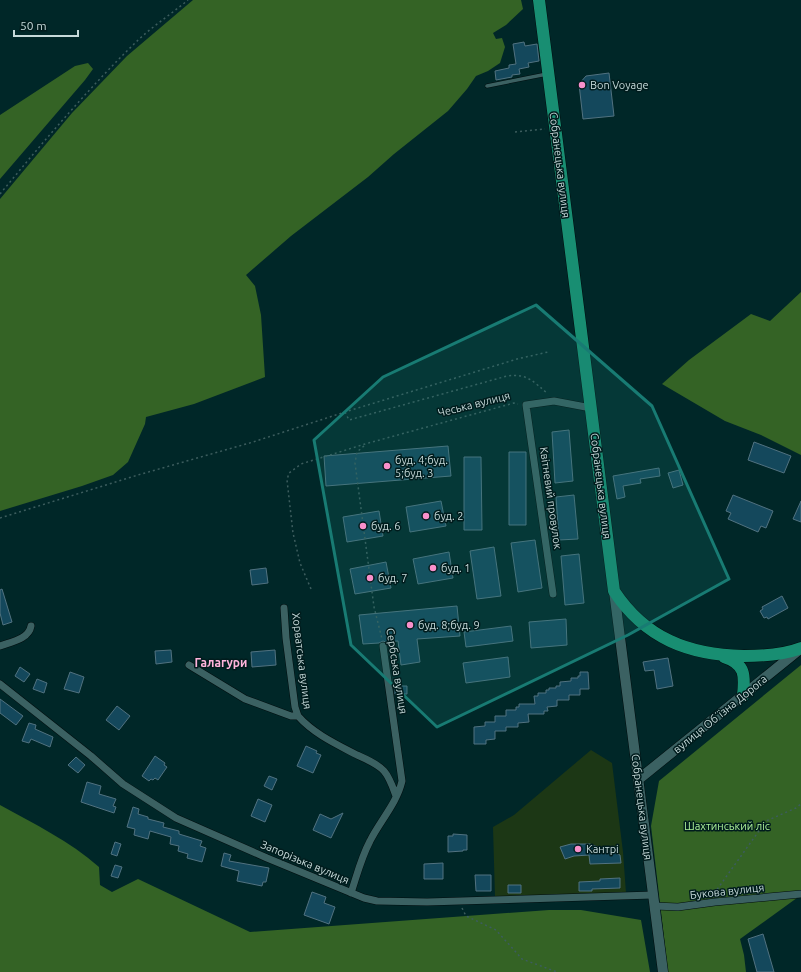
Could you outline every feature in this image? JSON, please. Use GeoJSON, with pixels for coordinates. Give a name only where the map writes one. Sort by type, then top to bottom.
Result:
{"type":"FeatureCollection","features":[{"type":"Feature","properties":{"kind":"highway","name":"Собранецька вулиця"},"geometry":{"type":"LineString","coordinates":[[539,0],[614,591]]}},
{"type":"Feature","properties":{"kind":"highway","name":"вулиця Обʼїзна Дорога"},"geometry":{"type":"LineString","coordinates":[[614,591],[624,606],[637,619],[653,631],[679,646],[702,653],[715,655],[755,656],[789,653],[801,648]]}},
{"type":"Feature","properties":{"kind":"highway"},"geometry":{"type":"LineString","coordinates":[[715,655],[734,661],[742,668],[744,677],[743,696]]}},
{"type":"Feature","properties":{"kind":"main road","name":"Собранецька вулиця"},"geometry":{"type":"LineString","coordinates":[[614,591],[663,972]]}},
{"type":"Feature","properties":{"kind":"main road","name":"вулиця Обʼїзна Дорога"},"geometry":{"type":"LineString","coordinates":[[639,779],[801,648]]}},
{"type":"Feature","properties":{"kind":"street","name":"Чеська вулиця"},"geometry":{"type":"LineString","coordinates":[[526,405],[554,402],[590,408]]}},
{"type":"Feature","properties":{"kind":"street","name":"Квітневий провулок"},"geometry":{"type":"LineString","coordinates":[[526,405],[553,594]]}},
{"type":"Feature","properties":{"kind":"street","name":"Хорватська вулиця"},"geometry":{"type":"LineString","coordinates":[[284,608],[286,638],[295,696],[295,707],[298,716]]}},
{"type":"Feature","properties":{"kind":"street"},"geometry":{"type":"LineString","coordinates":[[0,646],[24,637],[30,631],[31,626]]}},
{"type":"Feature","properties":{"kind":"street","name":"Сербська вулиця"},"geometry":{"type":"LineString","coordinates":[[350,893],[360,862],[377,826],[388,812],[400,788],[402,780],[383,646]]}},
{"type":"Feature","properties":{"kind":"street"},"geometry":{"type":"LineString","coordinates":[[189,666],[245,699],[291,716],[298,716],[304,724],[323,737],[384,770],[396,796]]}},
{"type":"Feature","properties":{"kind":"street","name":"Запорізька вулиця"},"geometry":{"type":"LineString","coordinates":[[0,684],[91,756],[123,784],[176,818],[350,893],[377,901],[459,901],[653,895]]}},
{"type":"Feature","properties":{"kind":"street","name":"Букова вулиця"},"geometry":{"type":"LineString","coordinates":[[655,906],[678,907],[801,894]]}},
{"type":"Feature","properties":{"kind":"lane"},"geometry":{"type":"LineString","coordinates":[[487,86],[549,73]]}},
{"type":"Feature","properties":{"kind":"path"},"geometry":{"type":"LineString","coordinates":[[0,194],[57,125],[114,64],[135,43],[188,0]]}},
{"type":"Feature","properties":{"kind":"path"},"geometry":{"type":"LineString","coordinates":[[516,132],[556,128]]}},
{"type":"Feature","properties":{"kind":"path"},"geometry":{"type":"LineString","coordinates":[[0,518],[138,475],[253,442],[518,359],[548,352]]}},
{"type":"Feature","properties":{"kind":"path"},"geometry":{"type":"LineString","coordinates":[[345,412],[349,420],[517,374],[532,380],[554,402]]}},
{"type":"Feature","properties":{"kind":"path","name":"Чеська вулиця"},"geometry":{"type":"LineString","coordinates":[[311,589],[300,563],[293,533],[287,480],[289,473],[301,464],[365,444],[514,404],[526,405]]}},
{"type":"Feature","properties":{"kind":"path","name":"Сербська вулиця"},"geometry":{"type":"LineString","coordinates":[[365,444],[357,452],[355,463],[374,607],[383,646]]}},
{"type":"Feature","properties":{"kind":"path"},"geometry":{"type":"LineString","coordinates":[[715,902],[716,891],[766,821],[796,808],[801,804]]}},
{"type":"Feature","properties":{"kind":"path"},"geometry":{"type":"LineString","coordinates":[[459,901],[466,916],[496,930],[522,959],[557,972]]}},
{"type":"Feature","properties":{"kind":"highlighted area"},"geometry":{"type":"Polygon","coordinates":[[[536,305],[652,406],[729,579],[628,635],[437,727],[351,645],[314,440],[383,377],[536,305]]]}},
{"type":"Feature","properties":{"kind":"green space"},"geometry":{"type":"Polygon","coordinates":[[[193,0],[521,0],[523,9],[506,25],[493,33],[496,39],[502,38],[505,47],[500,63],[488,71],[476,76],[448,111],[368,177],[291,236],[246,275],[255,286],[261,315],[265,377],[194,404],[146,417],[145,424],[128,462],[113,475],[0,511],[0,199],[72,113],[127,56],[193,0]]]}},
{"type":"Feature","properties":{"kind":"green space"},"geometry":{"type":"Polygon","coordinates":[[[88,63],[93,69],[85,80],[0,179],[0,115],[75,66],[88,63]]]}},
{"type":"Feature","properties":{"kind":"green space"},"geometry":{"type":"Polygon","coordinates":[[[801,292],[801,455],[761,435],[725,421],[662,384],[689,360],[751,314],[770,321],[801,292]]]}},
{"type":"Feature","properties":{"kind":"green space","name":"Шахтинський ліс"},"geometry":{"type":"Polygon","coordinates":[[[801,665],[801,895],[740,939],[746,972],[668,972],[651,826],[659,781],[801,665]]]}},
{"type":"Feature","properties":{"kind":"green space"},"geometry":{"type":"Polygon","coordinates":[[[591,750],[612,763],[623,852],[626,893],[495,897],[493,827],[514,815],[591,750]]]}},
{"type":"Feature","properties":{"kind":"green space"},"geometry":{"type":"Polygon","coordinates":[[[0,805],[51,833],[88,858],[99,867],[100,885],[112,892],[138,879],[250,932],[549,910],[581,910],[641,920],[650,972],[0,972],[0,805]]]}},
{"type":"Feature","properties":{"kind":"building"},"geometry":{"type":"Polygon","coordinates":[[[524,42],[525,46],[537,44],[539,61],[528,63],[529,67],[519,69],[520,74],[496,80],[495,71],[509,68],[509,65],[516,64],[513,44],[524,42]]]}},
{"type":"Feature","properties":{"kind":"building"},"geometry":{"type":"Polygon","coordinates":[[[609,73],[614,116],[583,119],[579,84],[586,76],[609,73]]]}},
{"type":"Feature","properties":{"kind":"building"},"geometry":{"type":"Polygon","coordinates":[[[569,430],[573,481],[555,483],[552,432],[569,430]]]}},
{"type":"Feature","properties":{"kind":"building"},"geometry":{"type":"Polygon","coordinates":[[[754,442],[791,456],[784,473],[748,460],[754,442]]]}},
{"type":"Feature","properties":{"kind":"building","name":"буд. 4;буд. 5;буд. 3"},"geometry":{"type":"Polygon","coordinates":[[[448,446],[451,476],[326,486],[324,456],[448,446]]]}},
{"type":"Feature","properties":{"kind":"building"},"geometry":{"type":"Polygon","coordinates":[[[509,452],[526,452],[526,525],[509,525],[509,452]]]}},
{"type":"Feature","properties":{"kind":"building"},"geometry":{"type":"Polygon","coordinates":[[[464,457],[481,457],[482,530],[464,530],[464,457]]]}},
{"type":"Feature","properties":{"kind":"building"},"geometry":{"type":"Polygon","coordinates":[[[659,468],[660,476],[640,479],[641,483],[623,486],[625,497],[617,499],[613,476],[659,468]]]}},
{"type":"Feature","properties":{"kind":"building"},"geometry":{"type":"Polygon","coordinates":[[[679,470],[683,485],[673,488],[668,473],[679,470]]]}},
{"type":"Feature","properties":{"kind":"building"},"geometry":{"type":"Polygon","coordinates":[[[574,495],[578,539],[559,540],[556,497],[574,495]]]}},
{"type":"Feature","properties":{"kind":"building"},"geometry":{"type":"Polygon","coordinates":[[[733,495],[773,511],[766,528],[761,526],[758,532],[728,519],[731,513],[726,511],[733,495]]]}},
{"type":"Feature","properties":{"kind":"building","name":"буд. 2"},"geometry":{"type":"Polygon","coordinates":[[[441,501],[446,526],[410,532],[406,507],[441,501]]]}},
{"type":"Feature","properties":{"kind":"building"},"geometry":{"type":"Polygon","coordinates":[[[801,501],[801,522],[793,519],[801,501]]]}},
{"type":"Feature","properties":{"kind":"building","name":"буд. 6"},"geometry":{"type":"Polygon","coordinates":[[[379,511],[383,536],[347,542],[343,517],[379,511]]]}},
{"type":"Feature","properties":{"kind":"building"},"geometry":{"type":"Polygon","coordinates":[[[535,540],[542,588],[518,592],[511,543],[535,540]]]}},
{"type":"Feature","properties":{"kind":"building"},"geometry":{"type":"Polygon","coordinates":[[[494,547],[501,596],[477,599],[470,551],[494,547]]]}},
{"type":"Feature","properties":{"kind":"building","name":"буд. 1"},"geometry":{"type":"Polygon","coordinates":[[[449,552],[453,578],[418,584],[413,559],[449,552]]]}},
{"type":"Feature","properties":{"kind":"building"},"geometry":{"type":"Polygon","coordinates":[[[579,554],[584,603],[565,605],[561,556],[579,554]]]}},
{"type":"Feature","properties":{"kind":"building","name":"буд. 7"},"geometry":{"type":"Polygon","coordinates":[[[386,562],[391,588],[355,594],[350,569],[386,562]]]}},
{"type":"Feature","properties":{"kind":"building"},"geometry":{"type":"Polygon","coordinates":[[[266,568],[268,583],[252,585],[250,570],[266,568]]]}},
{"type":"Feature","properties":{"kind":"building"},"geometry":{"type":"Polygon","coordinates":[[[2,589],[12,622],[3,625],[0,613],[0,590],[2,589]]]}},
{"type":"Feature","properties":{"kind":"building"},"geometry":{"type":"Polygon","coordinates":[[[782,596],[788,608],[768,619],[767,617],[764,618],[760,611],[763,609],[762,607],[782,596]]]}},
{"type":"Feature","properties":{"kind":"building","name":"буд. 8;буд. 9"},"geometry":{"type":"Polygon","coordinates":[[[457,606],[460,636],[417,639],[420,662],[401,665],[398,641],[383,641],[379,643],[363,644],[359,615],[457,606]]]}},
{"type":"Feature","properties":{"kind":"building"},"geometry":{"type":"Polygon","coordinates":[[[566,619],[567,645],[531,648],[529,622],[566,619]]]}},
{"type":"Feature","properties":{"kind":"building"},"geometry":{"type":"Polygon","coordinates":[[[511,626],[513,641],[466,647],[464,632],[511,626]]]}},
{"type":"Feature","properties":{"kind":"building"},"geometry":{"type":"Polygon","coordinates":[[[171,650],[172,662],[156,664],[155,651],[171,650]]]}},
{"type":"Feature","properties":{"kind":"building"},"geometry":{"type":"Polygon","coordinates":[[[275,650],[276,665],[252,667],[251,652],[275,650]]]}},
{"type":"Feature","properties":{"kind":"building"},"geometry":{"type":"Polygon","coordinates":[[[508,657],[510,677],[466,683],[463,663],[508,657]]]}},
{"type":"Feature","properties":{"kind":"building"},"geometry":{"type":"Polygon","coordinates":[[[668,658],[673,686],[657,689],[654,670],[645,671],[643,662],[668,658]]]}},
{"type":"Feature","properties":{"kind":"building"},"geometry":{"type":"Polygon","coordinates":[[[20,667],[30,674],[24,682],[15,676],[20,667]]]}},
{"type":"Feature","properties":{"kind":"building"},"geometry":{"type":"Polygon","coordinates":[[[70,672],[84,677],[79,693],[64,689],[70,672]]]}},
{"type":"Feature","properties":{"kind":"building"},"geometry":{"type":"Polygon","coordinates":[[[580,672],[588,672],[589,689],[580,689],[580,695],[569,695],[569,700],[557,700],[557,706],[547,707],[548,711],[544,711],[544,714],[528,714],[529,722],[518,723],[518,727],[506,727],[506,731],[495,731],[495,739],[486,740],[486,744],[474,744],[474,727],[485,726],[485,722],[495,722],[495,716],[506,716],[506,710],[516,710],[516,707],[519,707],[519,704],[535,704],[534,696],[538,696],[538,693],[546,693],[546,690],[549,690],[549,688],[556,688],[556,686],[560,686],[560,682],[571,681],[571,678],[578,678],[578,676],[580,676],[580,672]]]}},
{"type":"Feature","properties":{"kind":"building"},"geometry":{"type":"Polygon","coordinates":[[[37,679],[47,683],[44,693],[33,689],[37,679]]]}},
{"type":"Feature","properties":{"kind":"building"},"geometry":{"type":"Polygon","coordinates":[[[395,686],[407,686],[407,694],[395,694],[395,686]]]}},
{"type":"Feature","properties":{"kind":"building"},"geometry":{"type":"Polygon","coordinates":[[[0,699],[23,716],[16,725],[0,713],[0,699]]]}},
{"type":"Feature","properties":{"kind":"building"},"geometry":{"type":"Polygon","coordinates":[[[117,706],[130,716],[119,730],[106,720],[117,706]]]}},
{"type":"Feature","properties":{"kind":"building"},"geometry":{"type":"Polygon","coordinates":[[[29,723],[36,725],[35,729],[53,737],[50,747],[31,739],[29,743],[22,741],[29,723]]]}},
{"type":"Feature","properties":{"kind":"building"},"geometry":{"type":"Polygon","coordinates":[[[306,746],[317,751],[316,753],[321,755],[313,773],[297,766],[306,746]]]}},
{"type":"Feature","properties":{"kind":"building"},"geometry":{"type":"Polygon","coordinates":[[[155,756],[165,763],[164,765],[167,767],[158,780],[155,778],[149,781],[142,776],[155,756]]]}},
{"type":"Feature","properties":{"kind":"building"},"geometry":{"type":"Polygon","coordinates":[[[76,757],[85,765],[78,773],[68,765],[76,757]]]}},
{"type":"Feature","properties":{"kind":"building"},"geometry":{"type":"Polygon","coordinates":[[[269,776],[277,779],[272,790],[264,786],[269,776]]]}},
{"type":"Feature","properties":{"kind":"building"},"geometry":{"type":"Polygon","coordinates":[[[87,782],[101,786],[99,794],[116,799],[113,806],[116,807],[114,813],[81,802],[87,782]]]}},
{"type":"Feature","properties":{"kind":"building"},"geometry":{"type":"Polygon","coordinates":[[[258,799],[272,805],[265,822],[251,816],[258,799]]]}},
{"type":"Feature","properties":{"kind":"building"},"geometry":{"type":"Polygon","coordinates":[[[133,807],[139,809],[138,814],[148,817],[148,819],[164,823],[163,827],[179,831],[179,834],[202,841],[200,846],[206,848],[202,862],[187,858],[188,854],[178,851],[179,846],[170,844],[171,837],[150,831],[148,839],[134,835],[135,829],[127,827],[133,807]]]}},
{"type":"Feature","properties":{"kind":"building"},"geometry":{"type":"Polygon","coordinates":[[[343,813],[331,838],[313,830],[320,814],[331,819],[343,813]]]}},
{"type":"Feature","properties":{"kind":"building"},"geometry":{"type":"Polygon","coordinates":[[[453,834],[467,835],[467,850],[448,852],[448,836],[453,836],[453,834]]]}},
{"type":"Feature","properties":{"kind":"building"},"geometry":{"type":"Polygon","coordinates":[[[115,842],[121,844],[117,856],[111,854],[115,842]]]}},
{"type":"Feature","properties":{"kind":"building"},"geometry":{"type":"Polygon","coordinates":[[[571,844],[590,844],[620,855],[621,863],[590,864],[589,855],[574,856],[565,859],[560,847],[571,844]]]}},
{"type":"Feature","properties":{"kind":"building"},"geometry":{"type":"Polygon","coordinates":[[[224,853],[231,855],[229,861],[269,868],[266,882],[263,882],[262,886],[237,881],[239,871],[221,866],[224,853]]]}},
{"type":"Feature","properties":{"kind":"building"},"geometry":{"type":"Polygon","coordinates":[[[443,863],[443,879],[424,879],[424,864],[443,863]]]}},
{"type":"Feature","properties":{"kind":"building"},"geometry":{"type":"Polygon","coordinates":[[[115,865],[122,867],[118,878],[111,876],[115,865]]]}},
{"type":"Feature","properties":{"kind":"building"},"geometry":{"type":"Polygon","coordinates":[[[475,875],[491,875],[491,891],[476,891],[475,875]]]}},
{"type":"Feature","properties":{"kind":"building"},"geometry":{"type":"Polygon","coordinates":[[[620,878],[620,888],[579,891],[579,882],[620,878]]]}},
{"type":"Feature","properties":{"kind":"building"},"geometry":{"type":"Polygon","coordinates":[[[508,885],[521,885],[521,893],[508,893],[508,885]]]}},
{"type":"Feature","properties":{"kind":"building"},"geometry":{"type":"Polygon","coordinates":[[[312,892],[326,897],[324,903],[335,907],[329,924],[304,915],[312,892]]]}},
{"type":"Feature","properties":{"kind":"building"},"geometry":{"type":"Polygon","coordinates":[[[763,934],[774,972],[757,972],[748,939],[763,934]]]}},
{"type":"Feature","properties":{"kind":"place","name":"Bon Voyage"},"geometry":{"type":"Point","coordinates":[582,85]}},
{"type":"Feature","properties":{"kind":"place","name":"буд. 4;буд. 5;буд. 3"},"geometry":{"type":"Point","coordinates":[387,466]}},
{"type":"Feature","properties":{"kind":"place","name":"буд. 2"},"geometry":{"type":"Point","coordinates":[426,516]}},
{"type":"Feature","properties":{"kind":"place","name":"буд. 6"},"geometry":{"type":"Point","coordinates":[363,526]}},
{"type":"Feature","properties":{"kind":"place","name":"буд. 1"},"geometry":{"type":"Point","coordinates":[433,568]}},
{"type":"Feature","properties":{"kind":"place","name":"буд. 7"},"geometry":{"type":"Point","coordinates":[370,578]}},
{"type":"Feature","properties":{"kind":"place","name":"буд. 8;буд. 9"},"geometry":{"type":"Point","coordinates":[410,625]}},
{"type":"Feature","properties":{"kind":"place","name":"Кантрі"},"geometry":{"type":"Point","coordinates":[578,849]}},
{"type":"Feature","properties":{"kind":"district","name":"Галагури"},"geometry":{"type":"Point","coordinates":[221,663]}}]}
